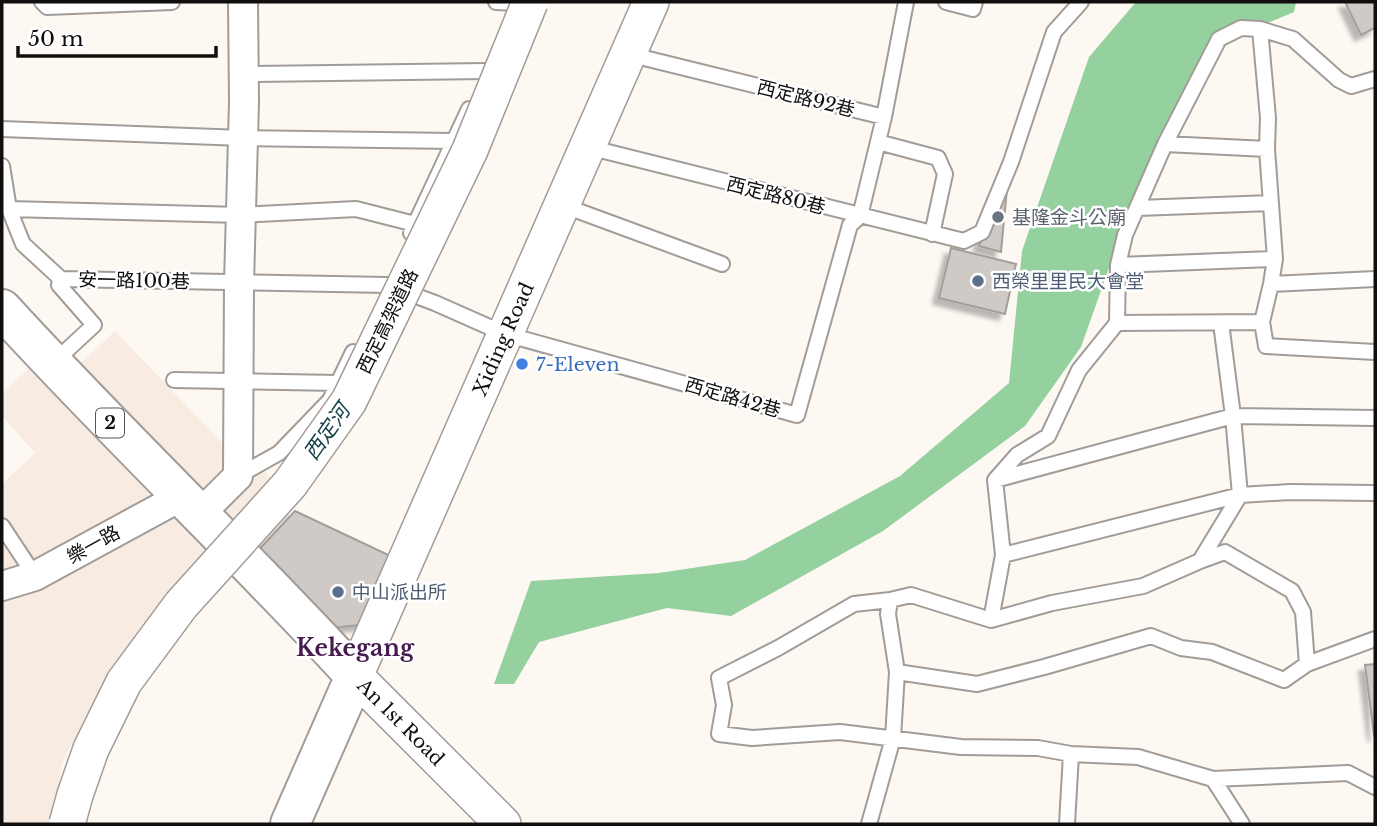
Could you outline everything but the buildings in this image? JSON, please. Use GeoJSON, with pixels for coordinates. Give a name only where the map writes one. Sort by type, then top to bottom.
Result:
{"type":"FeatureCollection","features":[{"type":"Feature","properties":{"kind":"main road","name":"An 1st Road"},"geometry":{"type":"LineString","coordinates":[[2,309],[355,676]]}},
{"type":"Feature","properties":{"kind":"main road"},"geometry":{"type":"LineString","coordinates":[[284,820],[355,676]]}},
{"type":"Feature","properties":{"kind":"street"},"geometry":{"type":"LineString","coordinates":[[212,526],[238,476],[243,2]]}},
{"type":"Feature","properties":{"kind":"street","name":"Xiding Road"},"geometry":{"type":"LineString","coordinates":[[355,676],[651,2]]}},
{"type":"Feature","properties":{"kind":"street","name":"西定高架道路"},"geometry":{"type":"LineString","coordinates":[[67,824],[91,749],[124,682],[181,605],[290,484],[349,401],[470,150],[516,5]]}},
{"type":"Feature","properties":{"kind":"street","name":"樂一路"},"geometry":{"type":"LineString","coordinates":[[2,586],[212,526]]}},
{"type":"Feature","properties":{"kind":"street","name":"An 1st Road"},"geometry":{"type":"LineString","coordinates":[[355,676],[503,824]]}},
{"type":"Feature","properties":{"kind":"lane"},"geometry":{"type":"LineString","coordinates":[[42,2],[47,7],[172,2]]}},
{"type":"Feature","properties":{"kind":"lane"},"geometry":{"type":"LineString","coordinates":[[496,2],[516,5]]}},
{"type":"Feature","properties":{"kind":"lane"},"geometry":{"type":"LineString","coordinates":[[860,216],[884,117],[905,2]]}},
{"type":"Feature","properties":{"kind":"lane"},"geometry":{"type":"LineString","coordinates":[[946,2],[973,9],[975,2]]}},
{"type":"Feature","properties":{"kind":"lane","name":"西定路80巷"},"geometry":{"type":"LineString","coordinates":[[588,147],[964,241],[982,232],[1011,162],[1054,32],[1081,2]]}},
{"type":"Feature","properties":{"kind":"lane"},"geometry":{"type":"LineString","coordinates":[[991,620],[1003,555],[995,480],[1017,455],[1048,436],[1079,370],[1117,323],[1118,265],[1125,235],[1165,144],[1219,39],[1241,28],[1260,29],[1293,39],[1339,80],[1351,86],[1375,79]]}},
{"type":"Feature","properties":{"kind":"lane"},"geometry":{"type":"LineString","coordinates":[[1260,29],[1268,118],[1267,149],[1275,259],[1262,322],[1266,346],[1375,352]]}},
{"type":"Feature","properties":{"kind":"lane","name":"西定路92巷"},"geometry":{"type":"LineString","coordinates":[[628,54],[884,117]]}},
{"type":"Feature","properties":{"kind":"lane"},"geometry":{"type":"LineString","coordinates":[[244,74],[484,77],[404,249]]}},
{"type":"Feature","properties":{"kind":"lane"},"geometry":{"type":"LineString","coordinates":[[2,129],[243,138],[454,141]]}},
{"type":"Feature","properties":{"kind":"lane"},"geometry":{"type":"LineString","coordinates":[[878,142],[938,158],[945,174],[932,234]]}},
{"type":"Feature","properties":{"kind":"lane"},"geometry":{"type":"LineString","coordinates":[[1165,144],[1267,149]]}},
{"type":"Feature","properties":{"kind":"lane"},"geometry":{"type":"LineString","coordinates":[[2,166],[9,209],[23,244],[61,279]]}},
{"type":"Feature","properties":{"kind":"lane"},"geometry":{"type":"LineString","coordinates":[[1138,208],[1271,203]]}},
{"type":"Feature","properties":{"kind":"lane"},"geometry":{"type":"LineString","coordinates":[[562,205],[723,264]]}},
{"type":"Feature","properties":{"kind":"lane"},"geometry":{"type":"LineString","coordinates":[[9,209],[241,215],[356,209],[415,225]]}},
{"type":"Feature","properties":{"kind":"lane","name":"西定路42巷"},"geometry":{"type":"LineString","coordinates":[[505,334],[797,415],[850,225],[860,216]]}},
{"type":"Feature","properties":{"kind":"lane"},"geometry":{"type":"LineString","coordinates":[[1118,265],[1275,259]]}},
{"type":"Feature","properties":{"kind":"lane","name":"安一路100巷"},"geometry":{"type":"LineString","coordinates":[[52,363],[94,325],[59,285],[61,279],[386,285],[505,334]]}},
{"type":"Feature","properties":{"kind":"lane"},"geometry":{"type":"LineString","coordinates":[[1271,284],[1375,279]]}},
{"type":"Feature","properties":{"kind":"lane"},"geometry":{"type":"LineString","coordinates":[[1117,323],[1262,322]]}},
{"type":"Feature","properties":{"kind":"lane"},"geometry":{"type":"LineString","coordinates":[[1200,561],[1240,495],[1221,323]]}},
{"type":"Feature","properties":{"kind":"lane"},"geometry":{"type":"LineString","coordinates":[[238,476],[279,453],[330,400],[362,334]]}},
{"type":"Feature","properties":{"kind":"lane"},"geometry":{"type":"LineString","coordinates":[[174,380],[338,383]]}},
{"type":"Feature","properties":{"kind":"lane"},"geometry":{"type":"LineString","coordinates":[[995,480],[1233,416],[1375,418]]}},
{"type":"Feature","properties":{"kind":"lane"},"geometry":{"type":"LineString","coordinates":[[1003,555],[1240,495],[1290,492],[1375,493]]}},
{"type":"Feature","properties":{"kind":"lane"},"geometry":{"type":"LineString","coordinates":[[2,526],[35,576]]}},
{"type":"Feature","properties":{"kind":"lane"},"geometry":{"type":"LineString","coordinates":[[1307,664],[1303,611],[1292,590],[1225,552],[1143,586],[1052,603],[991,620],[911,594],[890,600],[854,604],[719,678],[724,705],[719,734],[752,738],[840,732],[961,747],[1038,748],[1072,754],[1138,757],[1213,779],[1348,773],[1375,787]]}},
{"type":"Feature","properties":{"kind":"lane"},"geometry":{"type":"LineString","coordinates":[[869,824],[893,738],[897,672],[888,614],[890,600]]}},
{"type":"Feature","properties":{"kind":"lane"},"geometry":{"type":"LineString","coordinates":[[897,672],[976,684],[1151,636],[1181,648],[1212,652],[1284,680],[1307,664],[1375,639]]}},
{"type":"Feature","properties":{"kind":"lane"},"geometry":{"type":"LineString","coordinates":[[1067,824],[1072,754]]}},
{"type":"Feature","properties":{"kind":"lane"},"geometry":{"type":"LineString","coordinates":[[1213,779],[1242,824]]}},
{"type":"Feature","properties":{"kind":"shaded area"},"geometry":{"type":"Polygon","coordinates":[[[115,331],[253,475],[263,469],[273,480],[169,593],[107,675],[62,763],[52,824],[2,824],[2,484],[35,453],[2,416],[2,394],[41,357],[63,380],[115,331]]]}},
{"type":"Feature","properties":{"kind":"green space"},"geometry":{"type":"Polygon","coordinates":[[[1136,2],[1296,2],[1294,12],[1222,42],[1125,223],[1081,347],[1025,426],[883,531],[731,616],[667,608],[539,642],[514,684],[494,684],[531,581],[659,573],[745,560],[900,476],[1009,383],[1022,251],[1089,57],[1136,2]]]}},
{"type":"Feature","properties":{"kind":"place","name":"基隆金斗公廟"},"geometry":{"type":"Point","coordinates":[998,217]}},
{"type":"Feature","properties":{"kind":"place","name":"西榮里里民大會堂"},"geometry":{"type":"Point","coordinates":[978,281]}},
{"type":"Feature","properties":{"kind":"place","name":"7-Eleven"},"geometry":{"type":"Point","coordinates":[522,364]}},
{"type":"Feature","properties":{"kind":"place","name":"中山派出所"},"geometry":{"type":"Point","coordinates":[338,592]}},
{"type":"Feature","properties":{"kind":"district","name":"Kekegang"},"geometry":{"type":"Point","coordinates":[355,648]}},
{"type":"Feature","properties":{"kind":"water label","name":"西定河"},"geometry":{"type":"Point","coordinates":[327,432]}}]}
